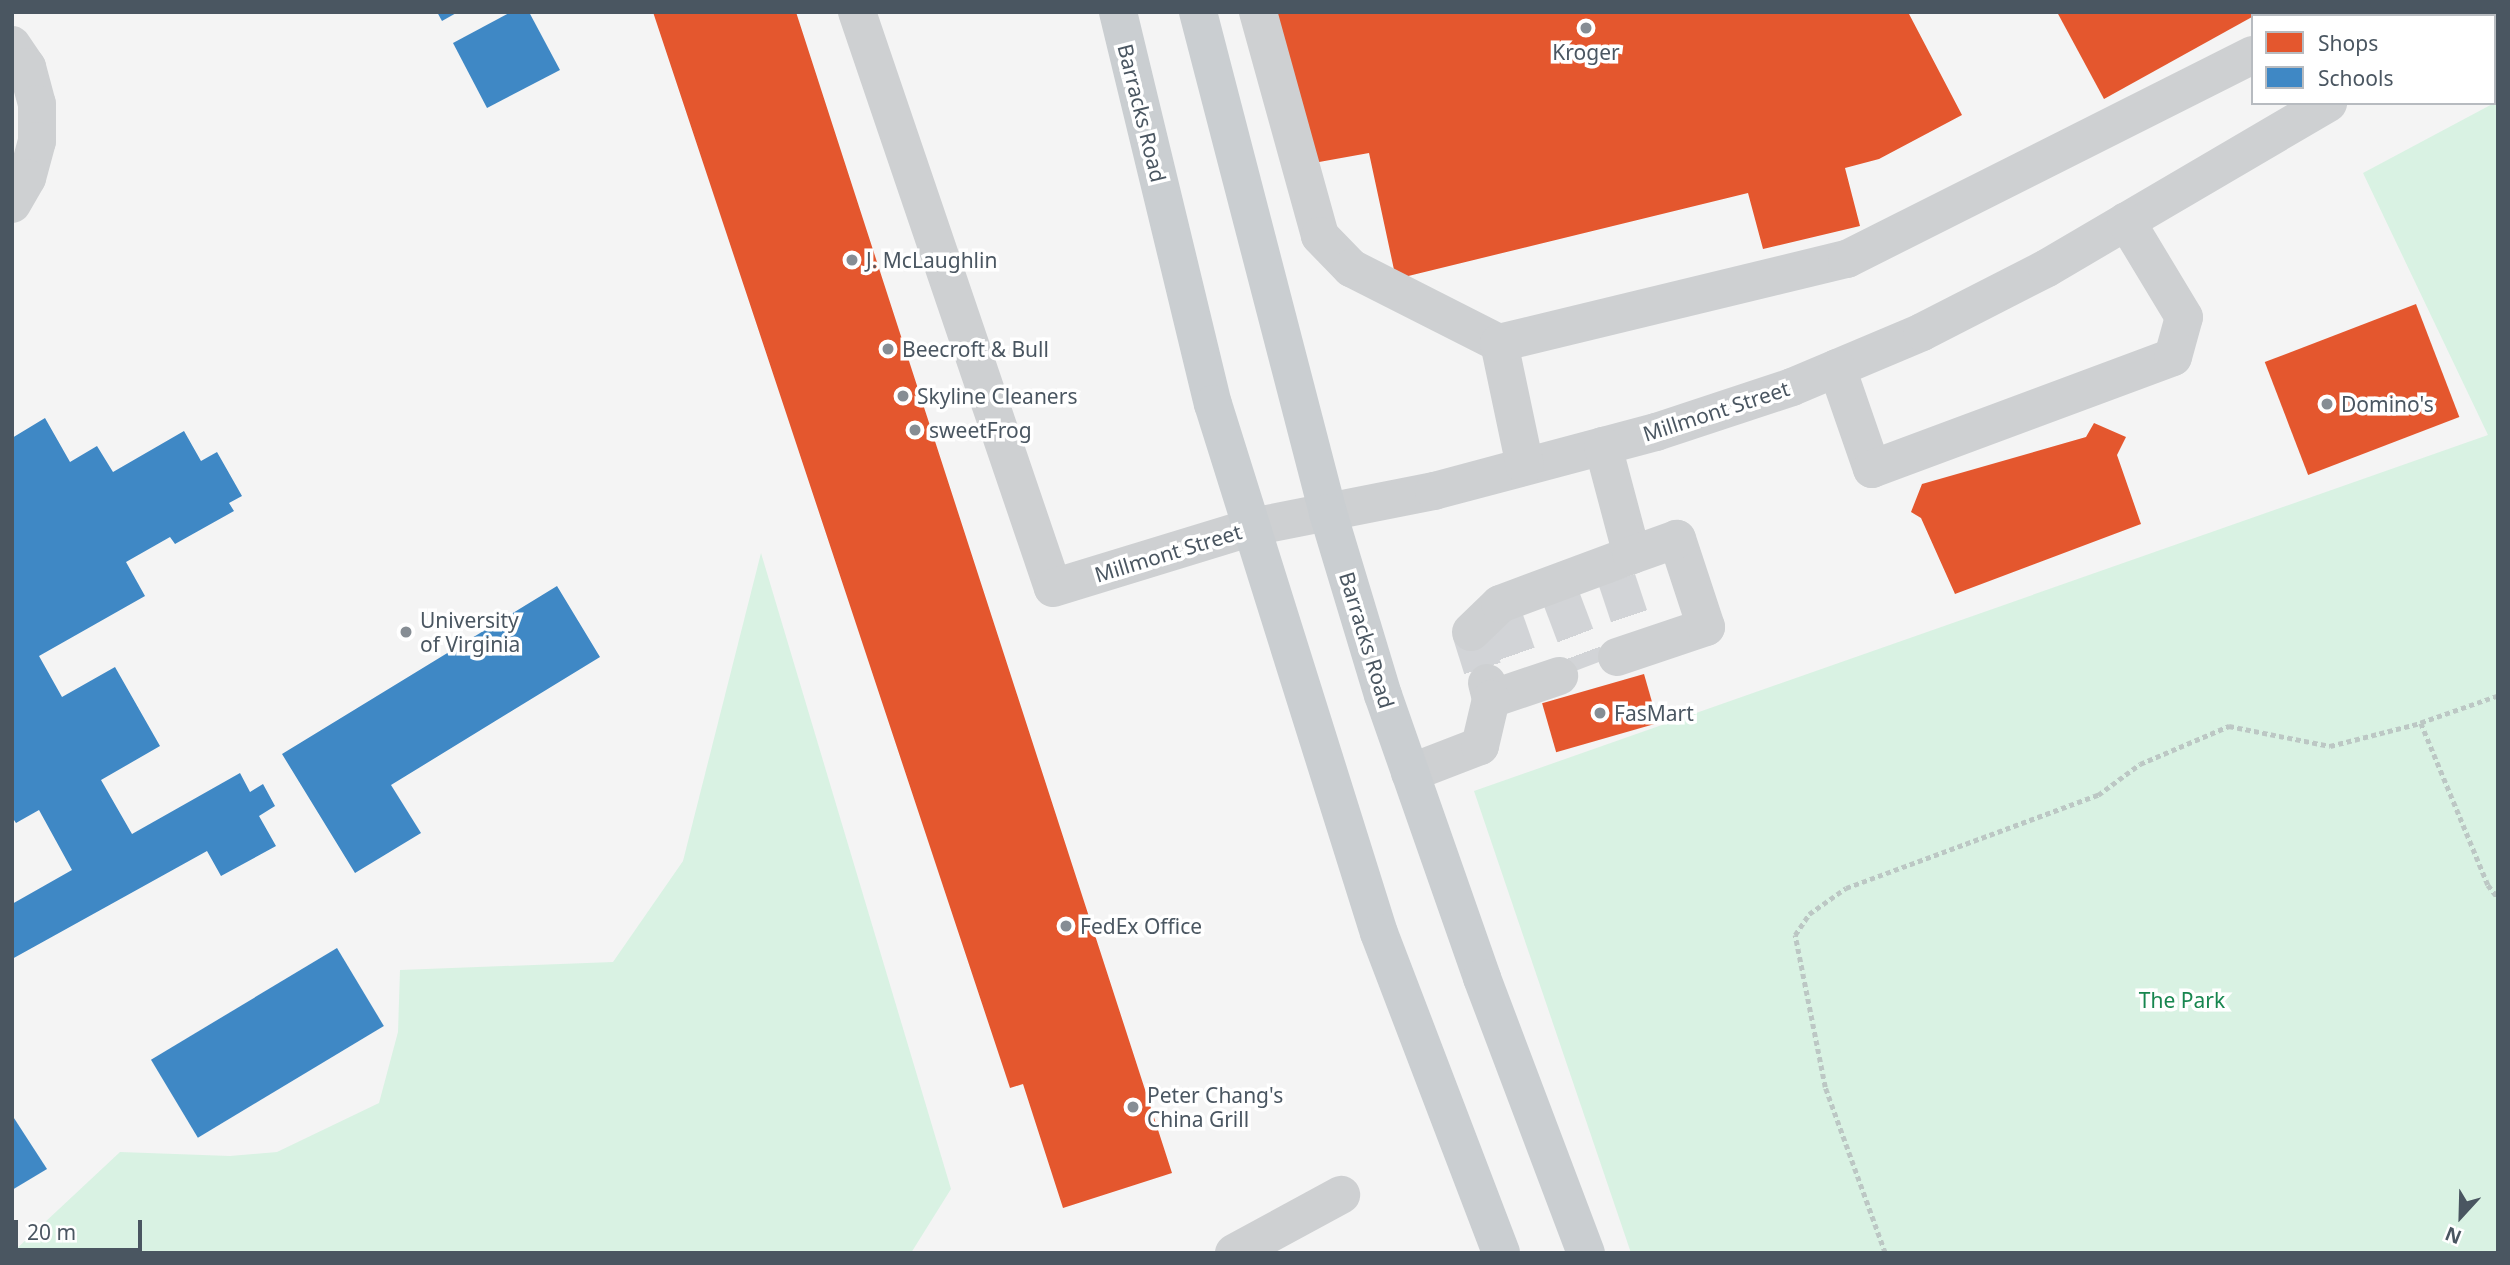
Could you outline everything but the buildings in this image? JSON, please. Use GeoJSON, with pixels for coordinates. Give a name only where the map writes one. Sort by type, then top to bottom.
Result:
{"type":"FeatureCollection","features":[{"type":"Feature","properties":{"kind":"main road","name":"Barracks Road"},"geometry":{"type":"LineString","coordinates":[[1118,12],[1213,404],[1379,933],[1501,1253]]}},
{"type":"Feature","properties":{"kind":"main road","name":"Barracks Road"},"geometry":{"type":"LineString","coordinates":[[1198,12],[1328,513],[1410,773],[1586,1253]]}},
{"type":"Feature","properties":{"kind":"street","name":"Millmont Street"},"geometry":{"type":"LineString","coordinates":[[857,12],[1053,588],[1252,527],[1328,513],[1603,446],[1792,387],[1922,332],[2047,268],[2325,105]]}},
{"type":"Feature","properties":{"kind":"street"},"geometry":{"type":"LineString","coordinates":[[1258,12],[1320,236],[1351,268],[1499,343],[1847,259],[2251,56]]}},
{"type":"Feature","properties":{"kind":"street"},"geometry":{"type":"LineString","coordinates":[[12,45],[27,67],[37,104],[37,141],[27,178],[12,204]]}},
{"type":"Feature","properties":{"kind":"street"},"geometry":{"type":"LineString","coordinates":[[1838,368],[1872,469],[2173,357],[2184,317],[2126,221]]}},
{"type":"Feature","properties":{"kind":"street"},"geometry":{"type":"LineString","coordinates":[[1499,343],[1525,467]]}},
{"type":"Feature","properties":{"kind":"street"},"geometry":{"type":"LineString","coordinates":[[1603,446],[1620,566]]}},
{"type":"Feature","properties":{"kind":"street"},"geometry":{"type":"LineString","coordinates":[[1492,618],[1620,566],[1677,539],[1706,627],[1630,646]]}},
{"type":"Feature","properties":{"kind":"street"},"geometry":{"type":"LineString","coordinates":[[1410,773],[1480,746],[1489,691],[1536,678]]}},
{"type":"Feature","properties":{"kind":"street"},"geometry":{"type":"LineString","coordinates":[[1234,1253],[1341,1195]]}},
{"type":"Feature","properties":{"kind":"path"},"geometry":{"type":"LineString","coordinates":[[1885,1253],[1825,1087],[1795,936],[1809,914],[1846,888],[2098,795],[2140,764],[2229,726],[2330,746],[2421,723],[2498,696]]}},
{"type":"Feature","properties":{"kind":"path"},"geometry":{"type":"LineString","coordinates":[[2421,723],[2487,886],[2498,898]]}},
{"type":"Feature","properties":{"kind":"green space","name":"The Park"},"geometry":{"type":"Polygon","coordinates":[[[2498,101],[2498,1253],[1631,1253],[1474,791],[2488,435],[2363,173],[2490,105],[2496,105],[2498,101]]]}},
{"type":"Feature","properties":{"kind":"green space"},"geometry":{"type":"Polygon","coordinates":[[[761,553],[951,1189],[911,1253],[12,1253],[120,1152],[230,1156],[277,1152],[379,1103],[398,1032],[400,970],[613,962],[683,861],[761,553]]]}},
{"type":"Feature","properties":{"kind":"tunnel"},"geometry":{"type":"LineString","coordinates":[[1617,580],[1634,631]]}},
{"type":"Feature","properties":{"kind":"tunnel"},"geometry":{"type":"LineString","coordinates":[[1562,600],[1587,666]]}},
{"type":"Feature","properties":{"kind":"tunnel"},"geometry":{"type":"LineString","coordinates":[[1504,618],[1523,672]]}},
{"type":"Feature","properties":{"kind":"tunnel"},"geometry":{"type":"LineString","coordinates":[[1471,632],[1487,683]]}},
{"type":"Feature","properties":{"kind":"place","name":"Kroger"},"geometry":{"type":"Point","coordinates":[1586,28]}},
{"type":"Feature","properties":{"kind":"place","name":"J. McLaughlin"},"geometry":{"type":"Point","coordinates":[852,260]}},
{"type":"Feature","properties":{"kind":"place","name":"Beecroft & Bull"},"geometry":{"type":"Point","coordinates":[888,349]}},
{"type":"Feature","properties":{"kind":"place","name":"Skyline Cleaners"},"geometry":{"type":"Point","coordinates":[903,396]}},
{"type":"Feature","properties":{"kind":"place","name":"Domino's"},"geometry":{"type":"Point","coordinates":[2327,404]}},
{"type":"Feature","properties":{"kind":"place","name":"sweetFrog"},"geometry":{"type":"Point","coordinates":[915,430]}},
{"type":"Feature","properties":{"kind":"place","name":"University of Virginia"},"geometry":{"type":"Point","coordinates":[406,632]}},
{"type":"Feature","properties":{"kind":"place","name":"FasMart"},"geometry":{"type":"Point","coordinates":[1600,713]}},
{"type":"Feature","properties":{"kind":"place","name":"FedEx Office"},"geometry":{"type":"Point","coordinates":[1066,926]}},
{"type":"Feature","properties":{"kind":"place","name":"Peter Chang's China Grill"},"geometry":{"type":"Point","coordinates":[1133,1107]}}]}
